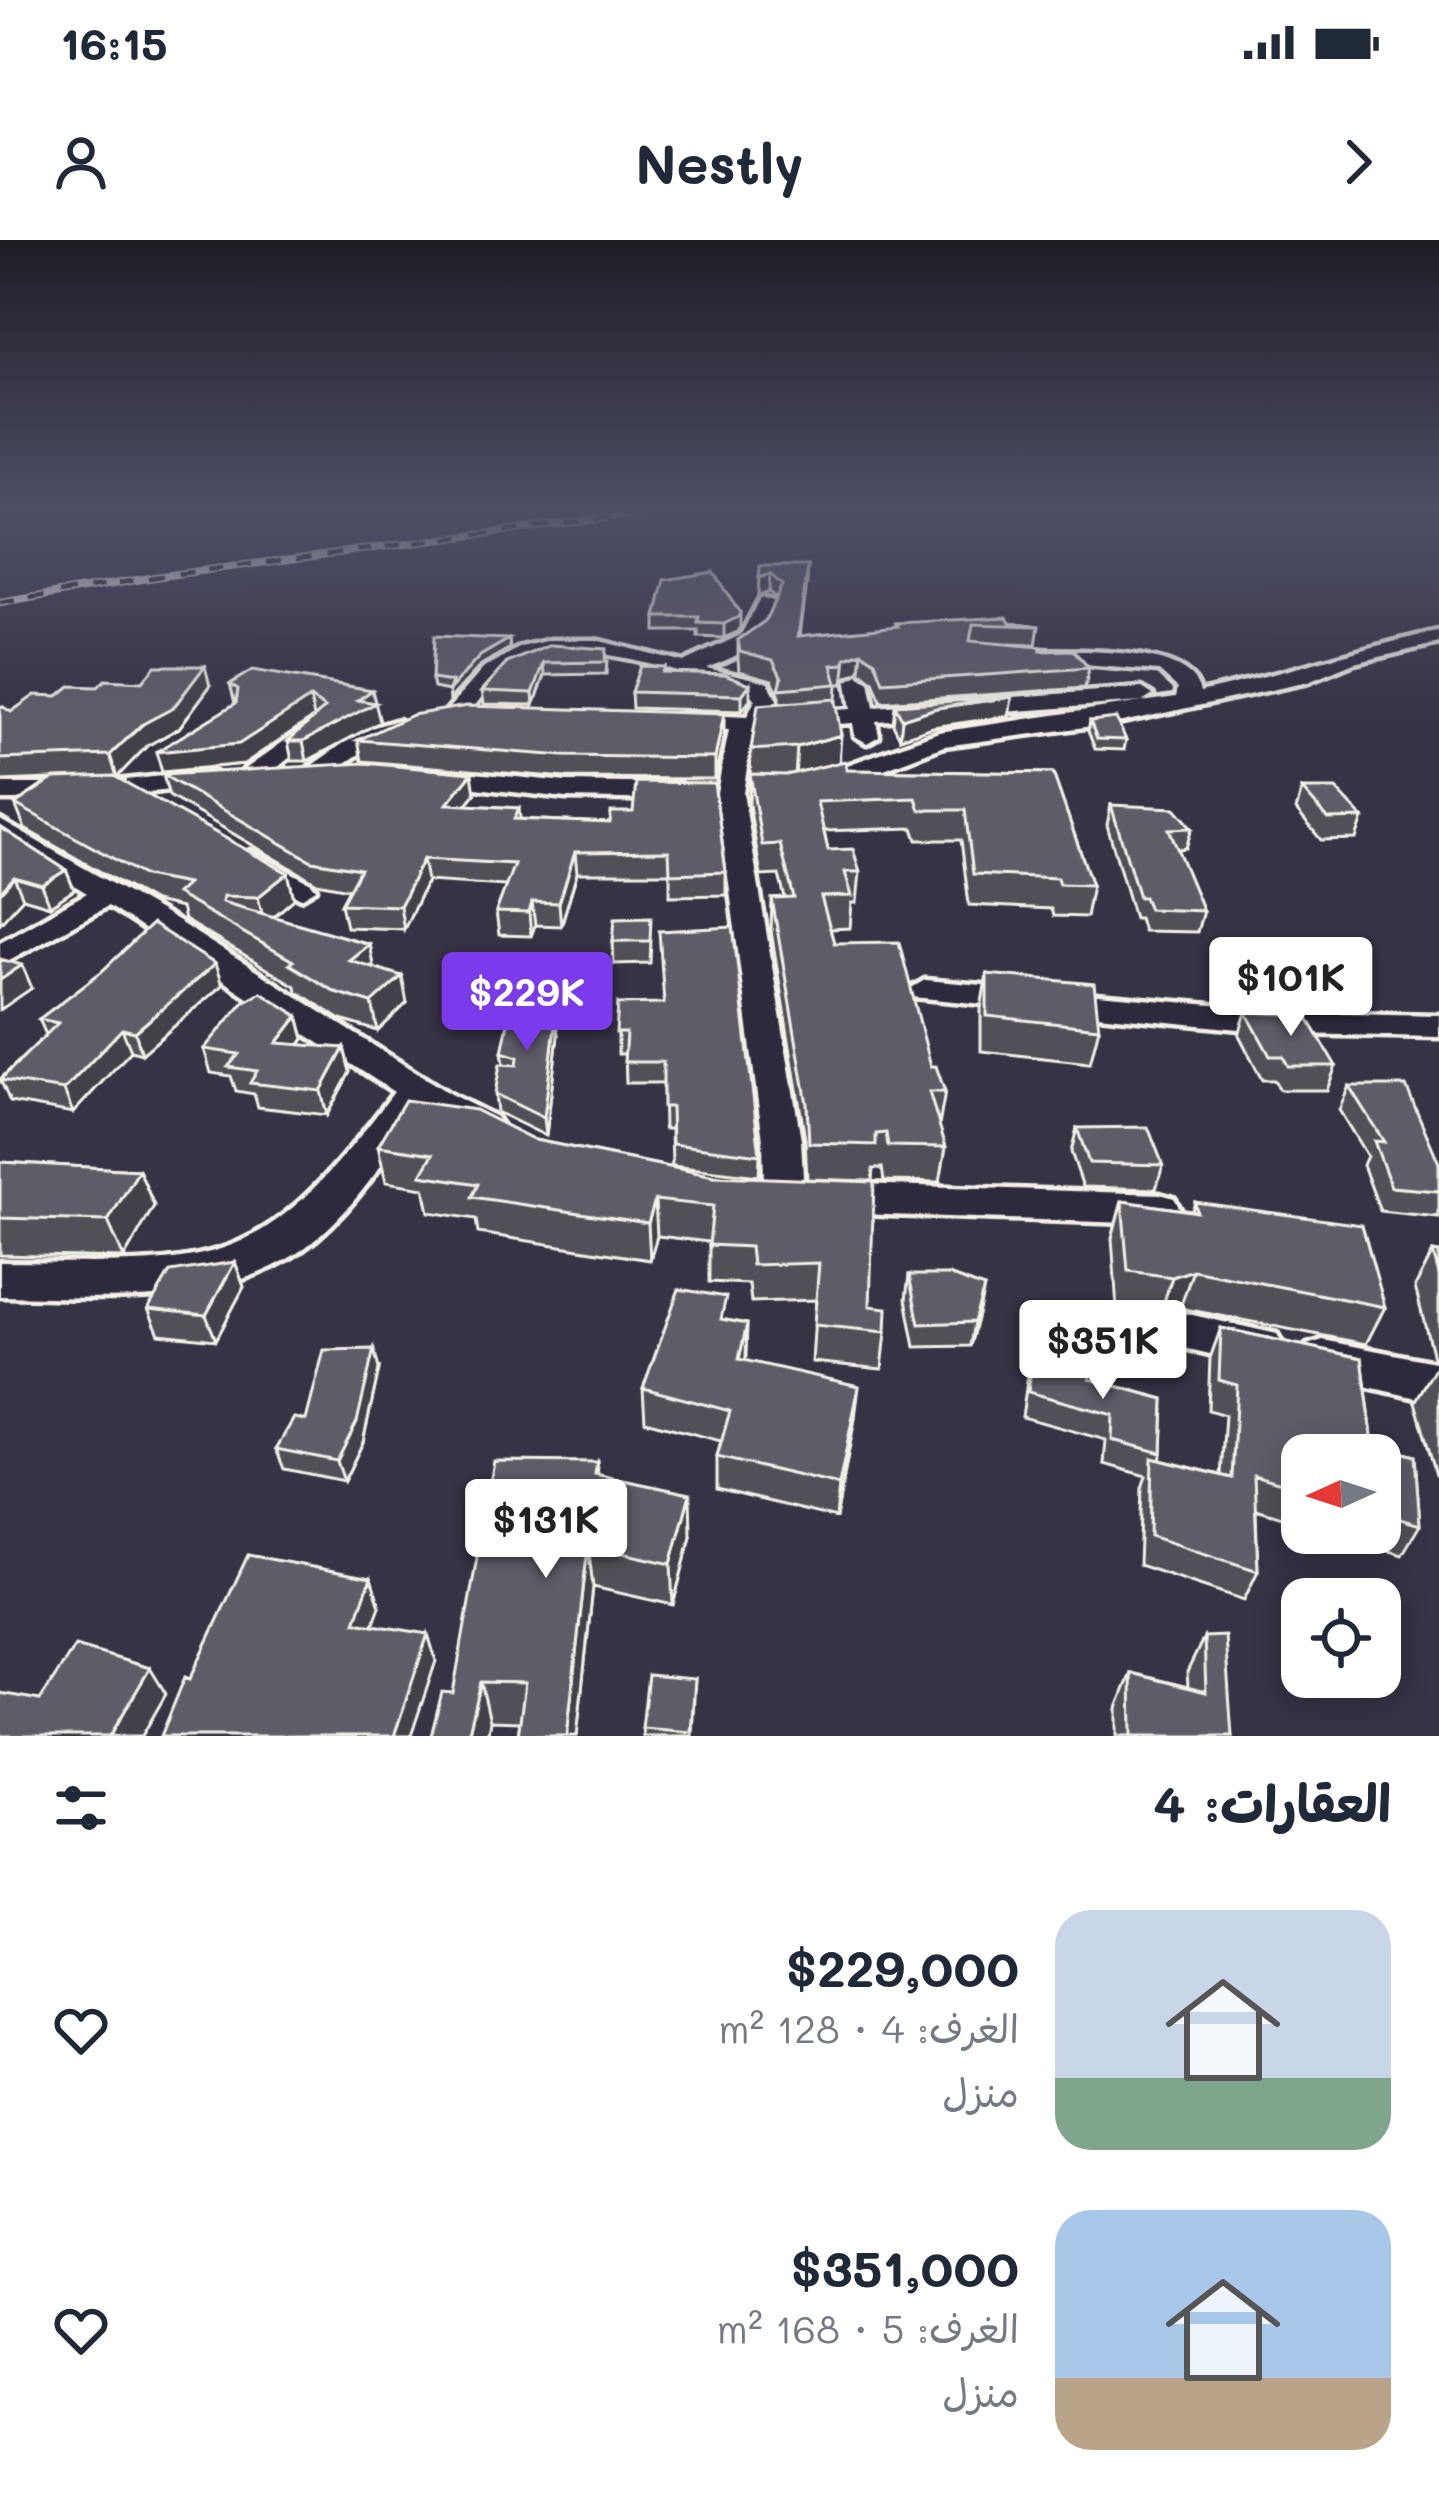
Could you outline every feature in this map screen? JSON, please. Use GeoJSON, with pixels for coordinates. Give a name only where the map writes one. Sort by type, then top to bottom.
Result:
{"type":"FeatureCollection","features":[{"type":"Feature","properties":{"kind":"street"},"geometry":{"type":"LineString","coordinates":[[684,669],[746,644],[765,624],[767,602]]}},
{"type":"Feature","properties":{"kind":"street"},"geometry":{"type":"LineString","coordinates":[[784,792],[839,779],[940,739],[1122,715],[1300,677],[1347,658],[1439,637]]}},
{"type":"Feature","properties":{"kind":"street"},"geometry":{"type":"LineString","coordinates":[[454,716],[502,663],[544,647],[581,643],[632,651],[760,687],[766,700],[750,722],[739,793],[782,1140],[784,1197]]}},
{"type":"Feature","properties":{"kind":"street"},"geometry":{"type":"LineString","coordinates":[[1017,654],[1165,665],[1189,686],[1193,697]]}},
{"type":"Feature","properties":{"kind":"street"},"geometry":{"type":"LineString","coordinates":[[859,682],[864,727],[878,760]]}},
{"type":"Feature","properties":{"kind":"street"},"geometry":{"type":"LineString","coordinates":[[651,720],[750,722],[1098,695],[1193,697]]}},
{"type":"Feature","properties":{"kind":"street"},"geometry":{"type":"LineString","coordinates":[[314,772],[370,736],[426,718],[492,716]]}},
{"type":"Feature","properties":{"kind":"street"},"geometry":{"type":"LineString","coordinates":[[253,775],[312,728]]}},
{"type":"Feature","properties":{"kind":"street"},"geometry":{"type":"LineString","coordinates":[[128,788],[158,755]]}},
{"type":"Feature","properties":{"kind":"street"},"geometry":{"type":"LineString","coordinates":[[0,792],[368,771]]}},
{"type":"Feature","properties":{"kind":"street"},"geometry":{"type":"LineString","coordinates":[[412,775],[566,790],[739,793]]}},
{"type":"Feature","properties":{"kind":"street"},"geometry":{"type":"LineString","coordinates":[[128,788],[166,811]]}},
{"type":"Feature","properties":{"kind":"street"},"geometry":{"type":"LineString","coordinates":[[0,827],[416,1089],[515,1143]]}},
{"type":"Feature","properties":{"kind":"street"},"geometry":{"type":"LineString","coordinates":[[224,844],[301,889]]}},
{"type":"Feature","properties":{"kind":"street"},"geometry":{"type":"LineString","coordinates":[[0,955],[108,893]]}},
{"type":"Feature","properties":{"kind":"street"},"geometry":{"type":"LineString","coordinates":[[925,990],[1291,1023],[1439,1026]]}},
{"type":"Feature","properties":{"kind":"street"},"geometry":{"type":"LineString","coordinates":[[0,1279],[161,1277],[226,1268],[287,1238],[351,1177],[416,1089]]}},
{"type":"Feature","properties":{"kind":"street"},"geometry":{"type":"LineString","coordinates":[[715,1193],[1160,1209]]}},
{"type":"Feature","properties":{"kind":"street"},"geometry":{"type":"LineString","coordinates":[[1179,1330],[1439,1383]]}},
{"type":"Feature","properties":{"kind":"building"},"geometry":{"type":"Polygon","coordinates":[[[665,582],[719,582],[740,613],[724,624],[698,623],[699,617],[656,617],[665,582]]]}},
{"type":"Feature","properties":{"kind":"building"},"geometry":{"type":"Polygon","coordinates":[[[779,582],[806,582],[798,636],[898,626],[896,623],[1007,617],[1010,622],[1039,626],[973,624],[970,641],[1041,647],[1041,651],[1073,650],[1089,668],[883,682],[875,661],[862,652],[846,658],[844,664],[832,665],[837,684],[779,689],[782,678],[773,660],[740,651],[738,640],[765,621],[782,585],[779,582]]]}},
{"type":"Feature","properties":{"kind":"building"},"geometry":{"type":"Polygon","coordinates":[[[434,636],[509,639],[480,656],[449,690],[452,682],[432,679],[434,636]]]}},
{"type":"Feature","properties":{"kind":"building"},"geometry":{"type":"Polygon","coordinates":[[[551,645],[606,649],[605,662],[544,663],[533,693],[482,691],[507,663],[551,645]]]}},
{"type":"Feature","properties":{"kind":"building"},"geometry":{"type":"Polygon","coordinates":[[[155,666],[205,666],[173,708],[141,725],[110,755],[0,759],[0,707],[11,712],[35,695],[58,696],[70,686],[98,687],[105,680],[142,682],[155,666]]]}},
{"type":"Feature","properties":{"kind":"building"},"geometry":{"type":"Polygon","coordinates":[[[640,666],[664,667],[662,672],[725,674],[750,684],[742,695],[631,692],[640,666]]]}},
{"type":"Feature","properties":{"kind":"building"},"geometry":{"type":"Polygon","coordinates":[[[252,670],[372,690],[358,700],[376,703],[303,741],[288,741],[325,708],[310,698],[239,744],[156,752],[236,703],[238,689],[230,684],[252,670]]]}},
{"type":"Feature","properties":{"kind":"building"},"geometry":{"type":"Polygon","coordinates":[[[1012,697],[936,708],[902,719],[895,705],[1012,697]]]}},
{"type":"Feature","properties":{"kind":"building"},"geometry":{"type":"Polygon","coordinates":[[[835,699],[841,735],[797,747],[751,750],[758,705],[835,699]]]}},
{"type":"Feature","properties":{"kind":"building"},"geometry":{"type":"Polygon","coordinates":[[[467,706],[724,714],[715,758],[564,756],[358,740],[412,715],[467,706]]]}},
{"type":"Feature","properties":{"kind":"building"},"geometry":{"type":"Polygon","coordinates":[[[1116,718],[1126,740],[1097,739],[1090,721],[1116,718]]]}},
{"type":"Feature","properties":{"kind":"building"},"geometry":{"type":"Polygon","coordinates":[[[845,761],[847,770],[1053,773],[1092,885],[1059,884],[1057,878],[973,874],[965,810],[920,810],[916,798],[817,802],[828,850],[853,849],[860,872],[845,872],[852,896],[821,897],[834,943],[899,942],[931,1066],[936,1066],[945,1092],[929,1092],[946,1147],[888,1146],[886,1133],[876,1134],[876,1145],[809,1143],[807,1104],[772,899],[794,898],[780,844],[762,845],[750,774],[786,775],[845,761]]]}},
{"type":"Feature","properties":{"kind":"building"},"geometry":{"type":"Polygon","coordinates":[[[364,763],[472,773],[447,804],[519,808],[514,819],[610,823],[611,812],[633,812],[636,782],[714,783],[726,872],[670,874],[669,851],[575,852],[559,903],[532,902],[529,913],[496,912],[514,864],[423,859],[400,906],[341,904],[360,869],[312,861],[163,775],[364,763]]]}},
{"type":"Feature","properties":{"kind":"building"},"geometry":{"type":"Polygon","coordinates":[[[114,776],[288,873],[258,897],[223,896],[222,902],[369,944],[349,960],[402,976],[372,1003],[335,992],[289,964],[293,961],[176,894],[187,884],[145,876],[15,804],[54,778],[114,776]]]}},
{"type":"Feature","properties":{"kind":"building"},"geometry":{"type":"Polygon","coordinates":[[[1302,789],[1336,789],[1363,818],[1328,819],[1302,789]]]}},
{"type":"Feature","properties":{"kind":"building"},"geometry":{"type":"Polygon","coordinates":[[[1111,805],[1175,808],[1192,828],[1169,829],[1203,911],[1149,909],[1144,897],[1139,897],[1111,805]]]}},
{"type":"Feature","properties":{"kind":"building"},"geometry":{"type":"Polygon","coordinates":[[[0,827],[66,870],[42,885],[14,877],[0,893],[0,827]]]}},
{"type":"Feature","properties":{"kind":"building"},"geometry":{"type":"Polygon","coordinates":[[[651,917],[650,941],[613,941],[615,918],[651,917]]]}},
{"type":"Feature","properties":{"kind":"building"},"geometry":{"type":"Polygon","coordinates":[[[152,924],[215,964],[135,1032],[122,1029],[64,1090],[0,1080],[58,1023],[39,1019],[101,972],[152,924]]]}},
{"type":"Feature","properties":{"kind":"building"},"geometry":{"type":"Polygon","coordinates":[[[733,927],[760,1155],[672,1144],[671,1107],[663,1107],[663,1062],[624,1062],[626,1033],[616,1033],[618,1004],[664,1003],[659,931],[733,927]]]}},
{"type":"Feature","properties":{"kind":"building"},"geometry":{"type":"Polygon","coordinates":[[[0,959],[22,965],[0,980],[0,959]]]}},
{"type":"Feature","properties":{"kind":"building"},"geometry":{"type":"Polygon","coordinates":[[[987,974],[1094,984],[1099,1028],[987,1016],[987,974]]]}},
{"type":"Feature","properties":{"kind":"building"},"geometry":{"type":"Polygon","coordinates":[[[515,989],[540,989],[535,1018],[556,1017],[544,1118],[495,1094],[500,1064],[517,1065],[518,1057],[502,1052],[515,989]]]}},
{"type":"Feature","properties":{"kind":"building"},"geometry":{"type":"Polygon","coordinates":[[[261,992],[298,1016],[277,1043],[344,1048],[321,1091],[250,1083],[257,1071],[228,1067],[239,1054],[204,1049],[243,1002],[261,992]]]}},
{"type":"Feature","properties":{"kind":"building"},"geometry":{"type":"Polygon","coordinates":[[[1246,1012],[1306,1015],[1336,1066],[1288,1066],[1283,1056],[1270,1056],[1246,1012]]]}},
{"type":"Feature","properties":{"kind":"building"},"geometry":{"type":"Polygon","coordinates":[[[1349,1086],[1406,1086],[1439,1163],[1439,1191],[1391,1187],[1374,1141],[1384,1142],[1349,1086]]]}},
{"type":"Feature","properties":{"kind":"building"},"geometry":{"type":"Polygon","coordinates":[[[405,1100],[475,1110],[535,1140],[714,1176],[874,1182],[870,1306],[887,1308],[886,1332],[814,1325],[819,1263],[752,1265],[750,1247],[709,1245],[713,1206],[655,1200],[648,1223],[472,1197],[478,1184],[421,1175],[433,1154],[378,1146],[405,1100]]]}},
{"type":"Feature","properties":{"kind":"building"},"geometry":{"type":"Polygon","coordinates":[[[1148,1127],[1163,1165],[1089,1163],[1077,1128],[1148,1127]]]}},
{"type":"Feature","properties":{"kind":"building"},"geometry":{"type":"Polygon","coordinates":[[[0,1162],[139,1170],[108,1221],[0,1218],[0,1162]]]}},
{"type":"Feature","properties":{"kind":"building"},"geometry":{"type":"Polygon","coordinates":[[[1122,1201],[1197,1212],[1195,1202],[1362,1225],[1385,1307],[1193,1270],[1172,1277],[1128,1271],[1122,1201]]]}},
{"type":"Feature","properties":{"kind":"building"},"geometry":{"type":"Polygon","coordinates":[[[235,1262],[206,1315],[148,1309],[170,1272],[235,1262]]]}},
{"type":"Feature","properties":{"kind":"building"},"geometry":{"type":"Polygon","coordinates":[[[909,1275],[949,1275],[984,1288],[974,1322],[919,1324],[909,1275]]]}},
{"type":"Feature","properties":{"kind":"building"},"geometry":{"type":"Polygon","coordinates":[[[679,1289],[726,1297],[721,1319],[747,1324],[739,1359],[859,1386],[839,1485],[717,1457],[730,1411],[643,1388],[679,1289]]]}},
{"type":"Feature","properties":{"kind":"building"},"geometry":{"type":"Polygon","coordinates":[[[1221,1328],[1362,1358],[1372,1434],[1281,1434],[1281,1483],[1254,1475],[1258,1571],[1150,1536],[1152,1458],[1232,1478],[1237,1385],[1219,1380],[1221,1328]]]}},
{"type":"Feature","properties":{"kind":"building"},"geometry":{"type":"Polygon","coordinates":[[[374,1349],[357,1422],[337,1461],[276,1449],[294,1418],[306,1420],[324,1350],[374,1349]]]}},
{"type":"Feature","properties":{"kind":"building"},"geometry":{"type":"Polygon","coordinates":[[[1033,1356],[1090,1371],[1090,1379],[1164,1399],[1162,1453],[1112,1440],[1113,1415],[1028,1392],[1033,1356]]]}},
{"type":"Feature","properties":{"kind":"building"},"geometry":{"type":"Polygon","coordinates":[[[1401,1452],[1415,1456],[1420,1525],[1401,1519],[1401,1452]]]}},
{"type":"Feature","properties":{"kind":"building"},"geometry":{"type":"Polygon","coordinates":[[[494,1461],[597,1462],[595,1474],[690,1494],[671,1564],[588,1545],[567,1736],[518,1736],[525,1683],[481,1682],[468,1736],[431,1736],[442,1692],[453,1693],[494,1461]]]}},
{"type":"Feature","properties":{"kind":"building"},"geometry":{"type":"Polygon","coordinates":[[[248,1555],[371,1578],[355,1622],[428,1634],[394,1736],[161,1736],[185,1677],[190,1679],[248,1555]]]}},
{"type":"Feature","properties":{"kind":"building"},"geometry":{"type":"Polygon","coordinates":[[[1225,1636],[1232,1736],[1132,1736],[1131,1673],[1206,1692],[1204,1637],[1225,1636]]]}},
{"type":"Feature","properties":{"kind":"building"},"geometry":{"type":"Polygon","coordinates":[[[75,1646],[150,1668],[110,1736],[0,1736],[0,1693],[40,1700],[75,1646]]]}},
{"type":"Feature","properties":{"kind":"building"},"geometry":{"type":"Polygon","coordinates":[[[648,1675],[695,1679],[691,1732],[642,1728],[648,1675]]]}},
{"type":"Feature","properties":{"kind":"railway"},"geometry":{"type":"LineString","coordinates":[[0,603],[126,582]]}}]}
